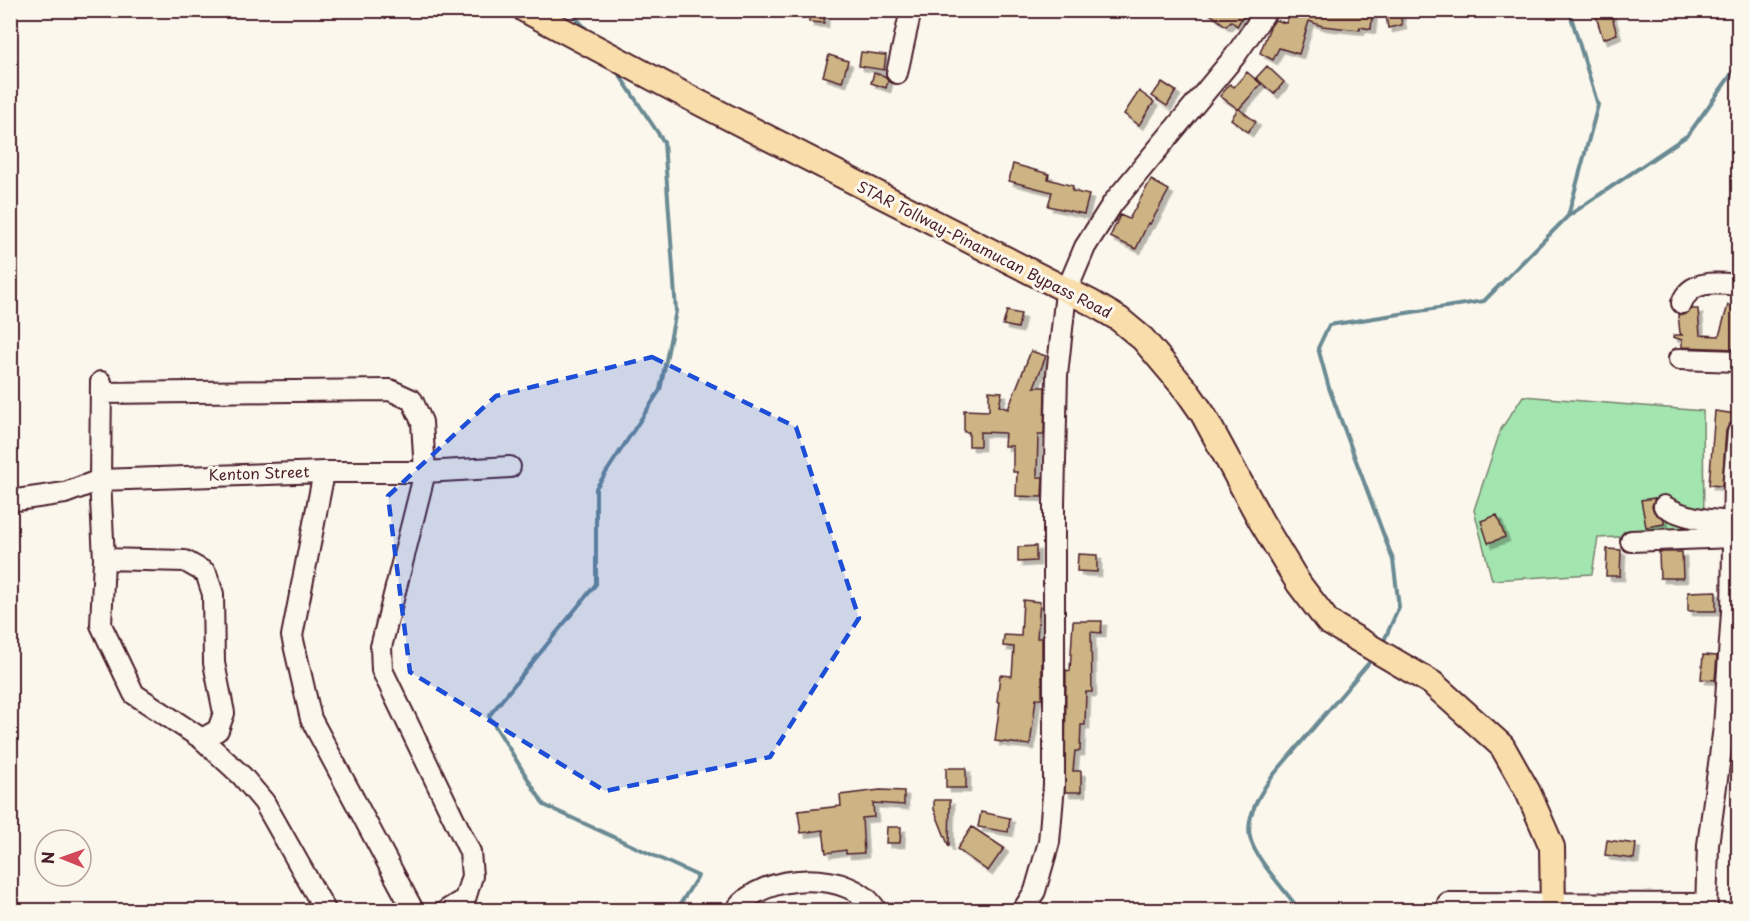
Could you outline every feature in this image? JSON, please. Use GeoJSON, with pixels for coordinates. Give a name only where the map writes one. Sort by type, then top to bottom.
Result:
{"type":"FeatureCollection","features":[{"type":"Feature","properties":{"kind":"main road","name":"STAR Tollway-Pinamucan Bypass Road"},"geometry":{"type":"LineString","coordinates":[[525,10],[696,101],[1066,292],[1092,303],[1119,319],[1143,339],[1165,363],[1203,414],[1299,584],[1328,622],[1432,683],[1502,746],[1528,792],[1552,847],[1552,907]]}},
{"type":"Feature","properties":{"kind":"street"},"geometry":{"type":"LineString","coordinates":[[897,73],[911,10]]}},
{"type":"Feature","properties":{"kind":"street"},"geometry":{"type":"LineString","coordinates":[[1023,910],[1035,891],[1049,842],[1054,785],[1054,503],[1057,375],[1066,292],[1085,247],[1113,203],[1234,56],[1267,10]]}},
{"type":"Feature","properties":{"kind":"street"},"geometry":{"type":"LineString","coordinates":[[1682,303],[1684,296],[1691,290],[1705,284],[1738,285]]}},
{"type":"Feature","properties":{"kind":"street"},"geometry":{"type":"LineString","coordinates":[[1679,360],[1738,361]]}},
{"type":"Feature","properties":{"kind":"street"},"geometry":{"type":"LineString","coordinates":[[325,910],[264,802],[242,776],[201,739],[134,694],[101,625],[104,559],[100,480],[101,386],[390,390],[412,400],[422,422],[425,472],[381,647],[382,670],[471,852],[472,876],[465,899],[447,910]]}},
{"type":"Feature","properties":{"kind":"street"},"geometry":{"type":"LineString","coordinates":[[1448,903],[1552,907],[1706,907],[1708,845],[1724,727],[1732,612],[1734,477],[1738,432]]}},
{"type":"Feature","properties":{"kind":"street","name":"Kenton Street"},"geometry":{"type":"LineString","coordinates":[[10,501],[65,494],[100,480],[324,472],[425,472],[510,467]]}},
{"type":"Feature","properties":{"kind":"street"},"geometry":{"type":"LineString","coordinates":[[324,472],[292,636],[311,718],[413,910]]}},
{"type":"Feature","properties":{"kind":"street"},"geometry":{"type":"LineString","coordinates":[[1664,506],[1676,513],[1734,528]]}},
{"type":"Feature","properties":{"kind":"street"},"geometry":{"type":"LineString","coordinates":[[1631,541],[1734,528]]}},
{"type":"Feature","properties":{"kind":"street"},"geometry":{"type":"LineString","coordinates":[[104,559],[185,561],[206,573],[213,594],[214,663],[224,713],[218,730],[201,739]]}},
{"type":"Feature","properties":{"kind":"street"},"geometry":{"type":"LineString","coordinates":[[736,910],[742,902],[762,888],[797,880],[835,883],[858,893],[876,910]]}},
{"type":"Feature","properties":{"kind":"highlighted area"},"geometry":{"type":"Polygon","coordinates":[[[652,357],[796,427],[859,618],[770,757],[605,791],[410,672],[388,496],[496,396],[652,357]]]}},
{"type":"Feature","properties":{"kind":"green space"},"geometry":{"type":"Polygon","coordinates":[[[1523,396],[1703,411],[1704,533],[1598,538],[1592,574],[1492,580],[1474,510],[1501,429],[1523,396]]]}},
{"type":"Feature","properties":{"kind":"building"},"geometry":{"type":"Polygon","coordinates":[[[809,10],[825,10],[824,23],[809,22],[809,10]]]}},
{"type":"Feature","properties":{"kind":"building"},"geometry":{"type":"Polygon","coordinates":[[[1205,10],[1247,10],[1237,26],[1231,21],[1226,26],[1205,10]]]}},
{"type":"Feature","properties":{"kind":"building"},"geometry":{"type":"Polygon","coordinates":[[[1283,10],[1373,10],[1371,29],[1322,26],[1309,21],[1299,54],[1279,48],[1273,60],[1260,53],[1275,20],[1286,23],[1289,14],[1283,10]]]}},
{"type":"Feature","properties":{"kind":"building"},"geometry":{"type":"Polygon","coordinates":[[[1594,10],[1610,10],[1617,34],[1603,39],[1594,10]]]}},
{"type":"Feature","properties":{"kind":"building"},"geometry":{"type":"Polygon","coordinates":[[[1400,12],[1402,25],[1388,28],[1386,15],[1400,12]]]}},
{"type":"Feature","properties":{"kind":"building"},"geometry":{"type":"Polygon","coordinates":[[[861,52],[886,55],[884,70],[859,66],[861,52]]]}},
{"type":"Feature","properties":{"kind":"building"},"geometry":{"type":"Polygon","coordinates":[[[829,55],[848,61],[842,82],[823,76],[829,55]]]}},
{"type":"Feature","properties":{"kind":"building"},"geometry":{"type":"Polygon","coordinates":[[[1267,66],[1284,82],[1274,94],[1256,78],[1267,66]]]}},
{"type":"Feature","properties":{"kind":"building"},"geometry":{"type":"Polygon","coordinates":[[[1247,72],[1261,84],[1239,109],[1256,122],[1248,132],[1231,119],[1238,109],[1220,96],[1230,84],[1234,87],[1247,72]]]}},
{"type":"Feature","properties":{"kind":"building"},"geometry":{"type":"Polygon","coordinates":[[[874,73],[885,76],[888,81],[886,88],[871,83],[874,73]]]}},
{"type":"Feature","properties":{"kind":"building"},"geometry":{"type":"Polygon","coordinates":[[[1162,82],[1176,91],[1167,106],[1152,96],[1162,82]]]}},
{"type":"Feature","properties":{"kind":"building"},"geometry":{"type":"Polygon","coordinates":[[[1139,91],[1154,102],[1139,125],[1124,114],[1139,91]]]}},
{"type":"Feature","properties":{"kind":"building"},"geometry":{"type":"Polygon","coordinates":[[[1013,164],[1049,174],[1048,179],[1073,186],[1072,191],[1089,195],[1084,214],[1048,206],[1052,192],[1009,181],[1013,164]]]}},
{"type":"Feature","properties":{"kind":"building"},"geometry":{"type":"Polygon","coordinates":[[[1151,180],[1169,190],[1150,224],[1148,223],[1136,249],[1110,237],[1120,215],[1129,219],[1151,180]]]}},
{"type":"Feature","properties":{"kind":"building"},"geometry":{"type":"Polygon","coordinates":[[[1728,305],[1738,308],[1736,349],[1682,347],[1682,340],[1673,337],[1682,335],[1678,314],[1683,315],[1692,309],[1698,309],[1700,335],[1719,336],[1728,305]]]}},
{"type":"Feature","properties":{"kind":"building"},"geometry":{"type":"Polygon","coordinates":[[[1007,311],[1021,314],[1018,328],[1003,325],[1007,311]]]}},
{"type":"Feature","properties":{"kind":"building"},"geometry":{"type":"Polygon","coordinates":[[[1031,351],[1046,356],[1034,387],[1045,387],[1044,435],[1038,435],[1037,477],[1043,477],[1042,497],[1016,496],[1017,472],[1013,472],[1013,446],[1004,446],[1005,433],[980,432],[980,446],[969,446],[969,432],[964,432],[964,410],[989,411],[989,391],[1002,392],[999,406],[1008,409],[1031,351]]]}},
{"type":"Feature","properties":{"kind":"building"},"geometry":{"type":"Polygon","coordinates":[[[1715,411],[1736,414],[1735,421],[1726,431],[1722,486],[1709,485],[1715,411]]]}},
{"type":"Feature","properties":{"kind":"building"},"geometry":{"type":"Polygon","coordinates":[[[1655,498],[1652,506],[1654,512],[1664,519],[1664,524],[1646,527],[1641,500],[1655,498]]]}},
{"type":"Feature","properties":{"kind":"building"},"geometry":{"type":"Polygon","coordinates":[[[1497,515],[1505,537],[1488,543],[1481,521],[1497,515]]]}},
{"type":"Feature","properties":{"kind":"building"},"geometry":{"type":"Polygon","coordinates":[[[1036,546],[1036,561],[1018,562],[1018,547],[1036,546]]]}},
{"type":"Feature","properties":{"kind":"building"},"geometry":{"type":"Polygon","coordinates":[[[1607,549],[1621,550],[1620,576],[1606,576],[1607,549]]]}},
{"type":"Feature","properties":{"kind":"building"},"geometry":{"type":"Polygon","coordinates":[[[1659,552],[1682,552],[1683,578],[1660,578],[1659,552]]]}},
{"type":"Feature","properties":{"kind":"building"},"geometry":{"type":"Polygon","coordinates":[[[1078,554],[1097,555],[1097,572],[1077,571],[1078,554]]]}},
{"type":"Feature","properties":{"kind":"building"},"geometry":{"type":"Polygon","coordinates":[[[1716,591],[1716,611],[1688,611],[1688,592],[1716,591]]]}},
{"type":"Feature","properties":{"kind":"building"},"geometry":{"type":"Polygon","coordinates":[[[1023,600],[1040,602],[1037,638],[1042,638],[1042,699],[1036,699],[1030,745],[995,741],[1000,702],[997,702],[1000,675],[1012,676],[1014,647],[1003,646],[1004,635],[1021,636],[1023,600]]]}},
{"type":"Feature","properties":{"kind":"building"},"geometry":{"type":"Polygon","coordinates":[[[1073,621],[1102,621],[1101,633],[1091,632],[1092,692],[1086,692],[1085,725],[1081,725],[1080,751],[1075,751],[1073,771],[1081,771],[1081,792],[1065,792],[1066,670],[1070,671],[1073,621]]]}},
{"type":"Feature","properties":{"kind":"building"},"geometry":{"type":"Polygon","coordinates":[[[1703,655],[1717,656],[1715,680],[1701,679],[1703,655]]]}},
{"type":"Feature","properties":{"kind":"building"},"geometry":{"type":"Polygon","coordinates":[[[946,768],[966,768],[966,788],[946,788],[946,768]]]}},
{"type":"Feature","properties":{"kind":"building"},"geometry":{"type":"Polygon","coordinates":[[[880,790],[904,791],[904,805],[873,803],[874,817],[862,818],[864,853],[846,854],[846,850],[826,853],[823,830],[801,833],[798,811],[841,806],[840,795],[880,790]]]}},
{"type":"Feature","properties":{"kind":"building"},"geometry":{"type":"Polygon","coordinates":[[[934,800],[950,800],[949,847],[934,809],[934,800]]]}},
{"type":"Feature","properties":{"kind":"building"},"geometry":{"type":"Polygon","coordinates":[[[981,812],[1010,818],[1008,832],[978,827],[981,812]]]}},
{"type":"Feature","properties":{"kind":"building"},"geometry":{"type":"Polygon","coordinates":[[[887,827],[901,827],[900,843],[886,843],[887,827]]]}},
{"type":"Feature","properties":{"kind":"building"},"geometry":{"type":"Polygon","coordinates":[[[972,827],[1004,848],[988,871],[957,849],[972,827]]]}},
{"type":"Feature","properties":{"kind":"building"},"geometry":{"type":"Polygon","coordinates":[[[1607,840],[1636,844],[1634,859],[1605,855],[1607,840]]]}},
{"type":"Feature","properties":{"kind":"waterway"},"geometry":{"type":"LineString","coordinates":[[569,10],[589,32]]}},
{"type":"Feature","properties":{"kind":"waterway"},"geometry":{"type":"LineString","coordinates":[[1382,645],[1399,607],[1393,560],[1329,388],[1318,348],[1329,325],[1484,301],[1568,216],[1598,105],[1569,10]]}},
{"type":"Feature","properties":{"kind":"waterway"},"geometry":{"type":"LineString","coordinates":[[1568,216],[1688,135],[1738,65]]}},
{"type":"Feature","properties":{"kind":"waterway"},"geometry":{"type":"LineString","coordinates":[[616,70],[664,142],[676,311],[660,390],[596,488],[596,584],[489,716],[544,805],[698,876],[677,909],[646,908],[645,910]]}},
{"type":"Feature","properties":{"kind":"waterway"},"geometry":{"type":"LineString","coordinates":[[1299,910],[1258,855],[1250,837],[1250,820],[1265,786],[1373,658]]}}]}
